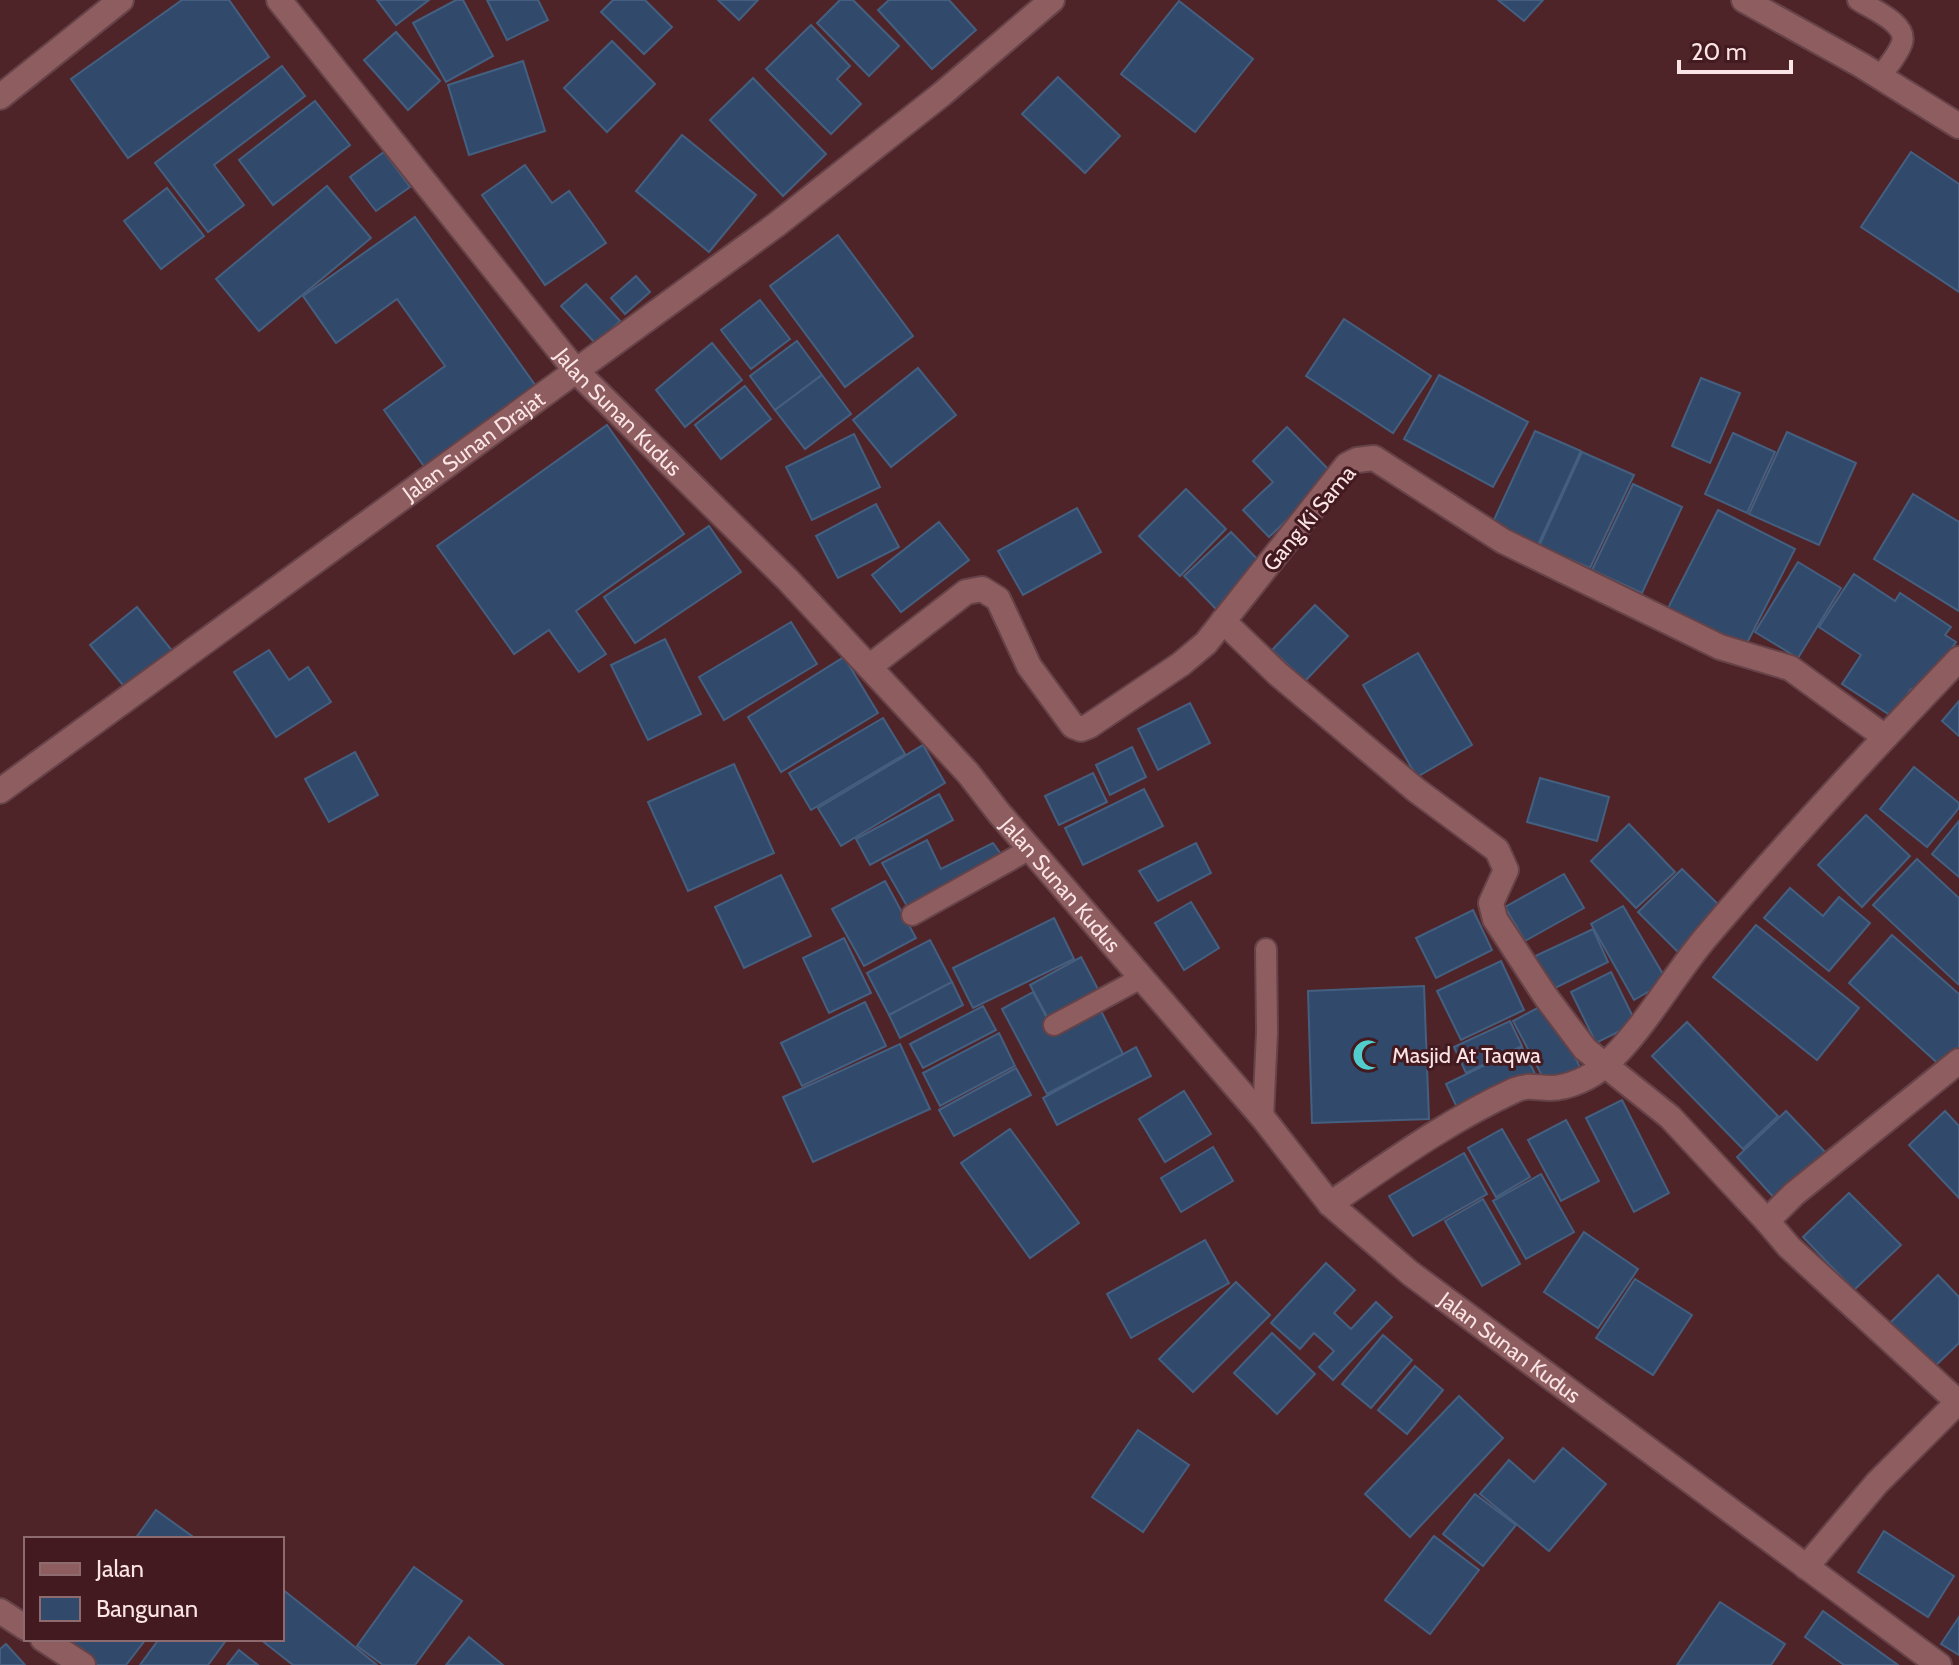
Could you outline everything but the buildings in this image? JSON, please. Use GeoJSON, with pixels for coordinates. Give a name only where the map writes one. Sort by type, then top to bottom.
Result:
{"type":"FeatureCollection","features":[{"type":"Feature","properties":{"kind":"street"},"geometry":{"type":"LineString","coordinates":[[0,97],[121,0]]}},
{"type":"Feature","properties":{"kind":"street","name":"Jalan Sunan Kudus"},"geometry":{"type":"LineString","coordinates":[[279,0],[576,371],[788,580],[968,773],[1263,1118],[1330,1204],[1410,1273],[1939,1665]]}},
{"type":"Feature","properties":{"kind":"street","name":"Jalan Sunan Drajat"},"geometry":{"type":"LineString","coordinates":[[0,791],[776,225],[942,94],[1052,0]]}},
{"type":"Feature","properties":{"kind":"street"},"geometry":{"type":"LineString","coordinates":[[1744,0],[1959,126]]}},
{"type":"Feature","properties":{"kind":"street","name":"Gang Ki Sama"},"geometry":{"type":"LineString","coordinates":[[869,667],[966,592],[982,589],[998,599],[1029,666],[1073,726],[1081,729],[1089,726],[1181,664],[1206,643],[1347,465],[1374,458],[1503,541],[1720,647],[1790,668],[1885,737]]}},
{"type":"Feature","properties":{"kind":"street"},"geometry":{"type":"LineString","coordinates":[[1223,621],[1278,674],[1416,790],[1497,850],[1506,870],[1491,903],[1495,919],[1585,1049],[1670,1117],[1789,1247],[1959,1402],[1877,1483],[1806,1567]]}},
{"type":"Feature","properties":{"kind":"street"},"geometry":{"type":"LineString","coordinates":[[1330,1204],[1431,1135],[1518,1088],[1535,1084],[1549,1088],[1564,1086],[1578,1082],[1606,1064],[1705,938],[1959,659]]}},
{"type":"Feature","properties":{"kind":"street"},"geometry":{"type":"LineString","coordinates":[[1767,1221],[1794,1194],[1959,1061]]}},
{"type":"Feature","properties":{"kind":"street"},"geometry":{"type":"LineString","coordinates":[[0,1611],[24,1627]]}},
{"type":"Feature","properties":{"kind":"street"},"geometry":{"type":"LineString","coordinates":[[46,1641],[83,1665]]}},
{"type":"Feature","properties":{"kind":"lane"},"geometry":{"type":"LineString","coordinates":[[1858,0],[1898,25],[1902,34],[1902,43],[1880,77]]}},
{"type":"Feature","properties":{"kind":"lane"},"geometry":{"type":"LineString","coordinates":[[912,915],[1030,849]]}},
{"type":"Feature","properties":{"kind":"lane"},"geometry":{"type":"LineString","coordinates":[[1263,1118],[1267,1032],[1266,949]]}},
{"type":"Feature","properties":{"kind":"lane"},"geometry":{"type":"LineString","coordinates":[[1054,1025],[1141,978]]}},
{"type":"Feature","properties":{"kind":"place","name":"Masjid At Taqwa"},"geometry":{"type":"Point","coordinates":[1368,1055]}}]}
